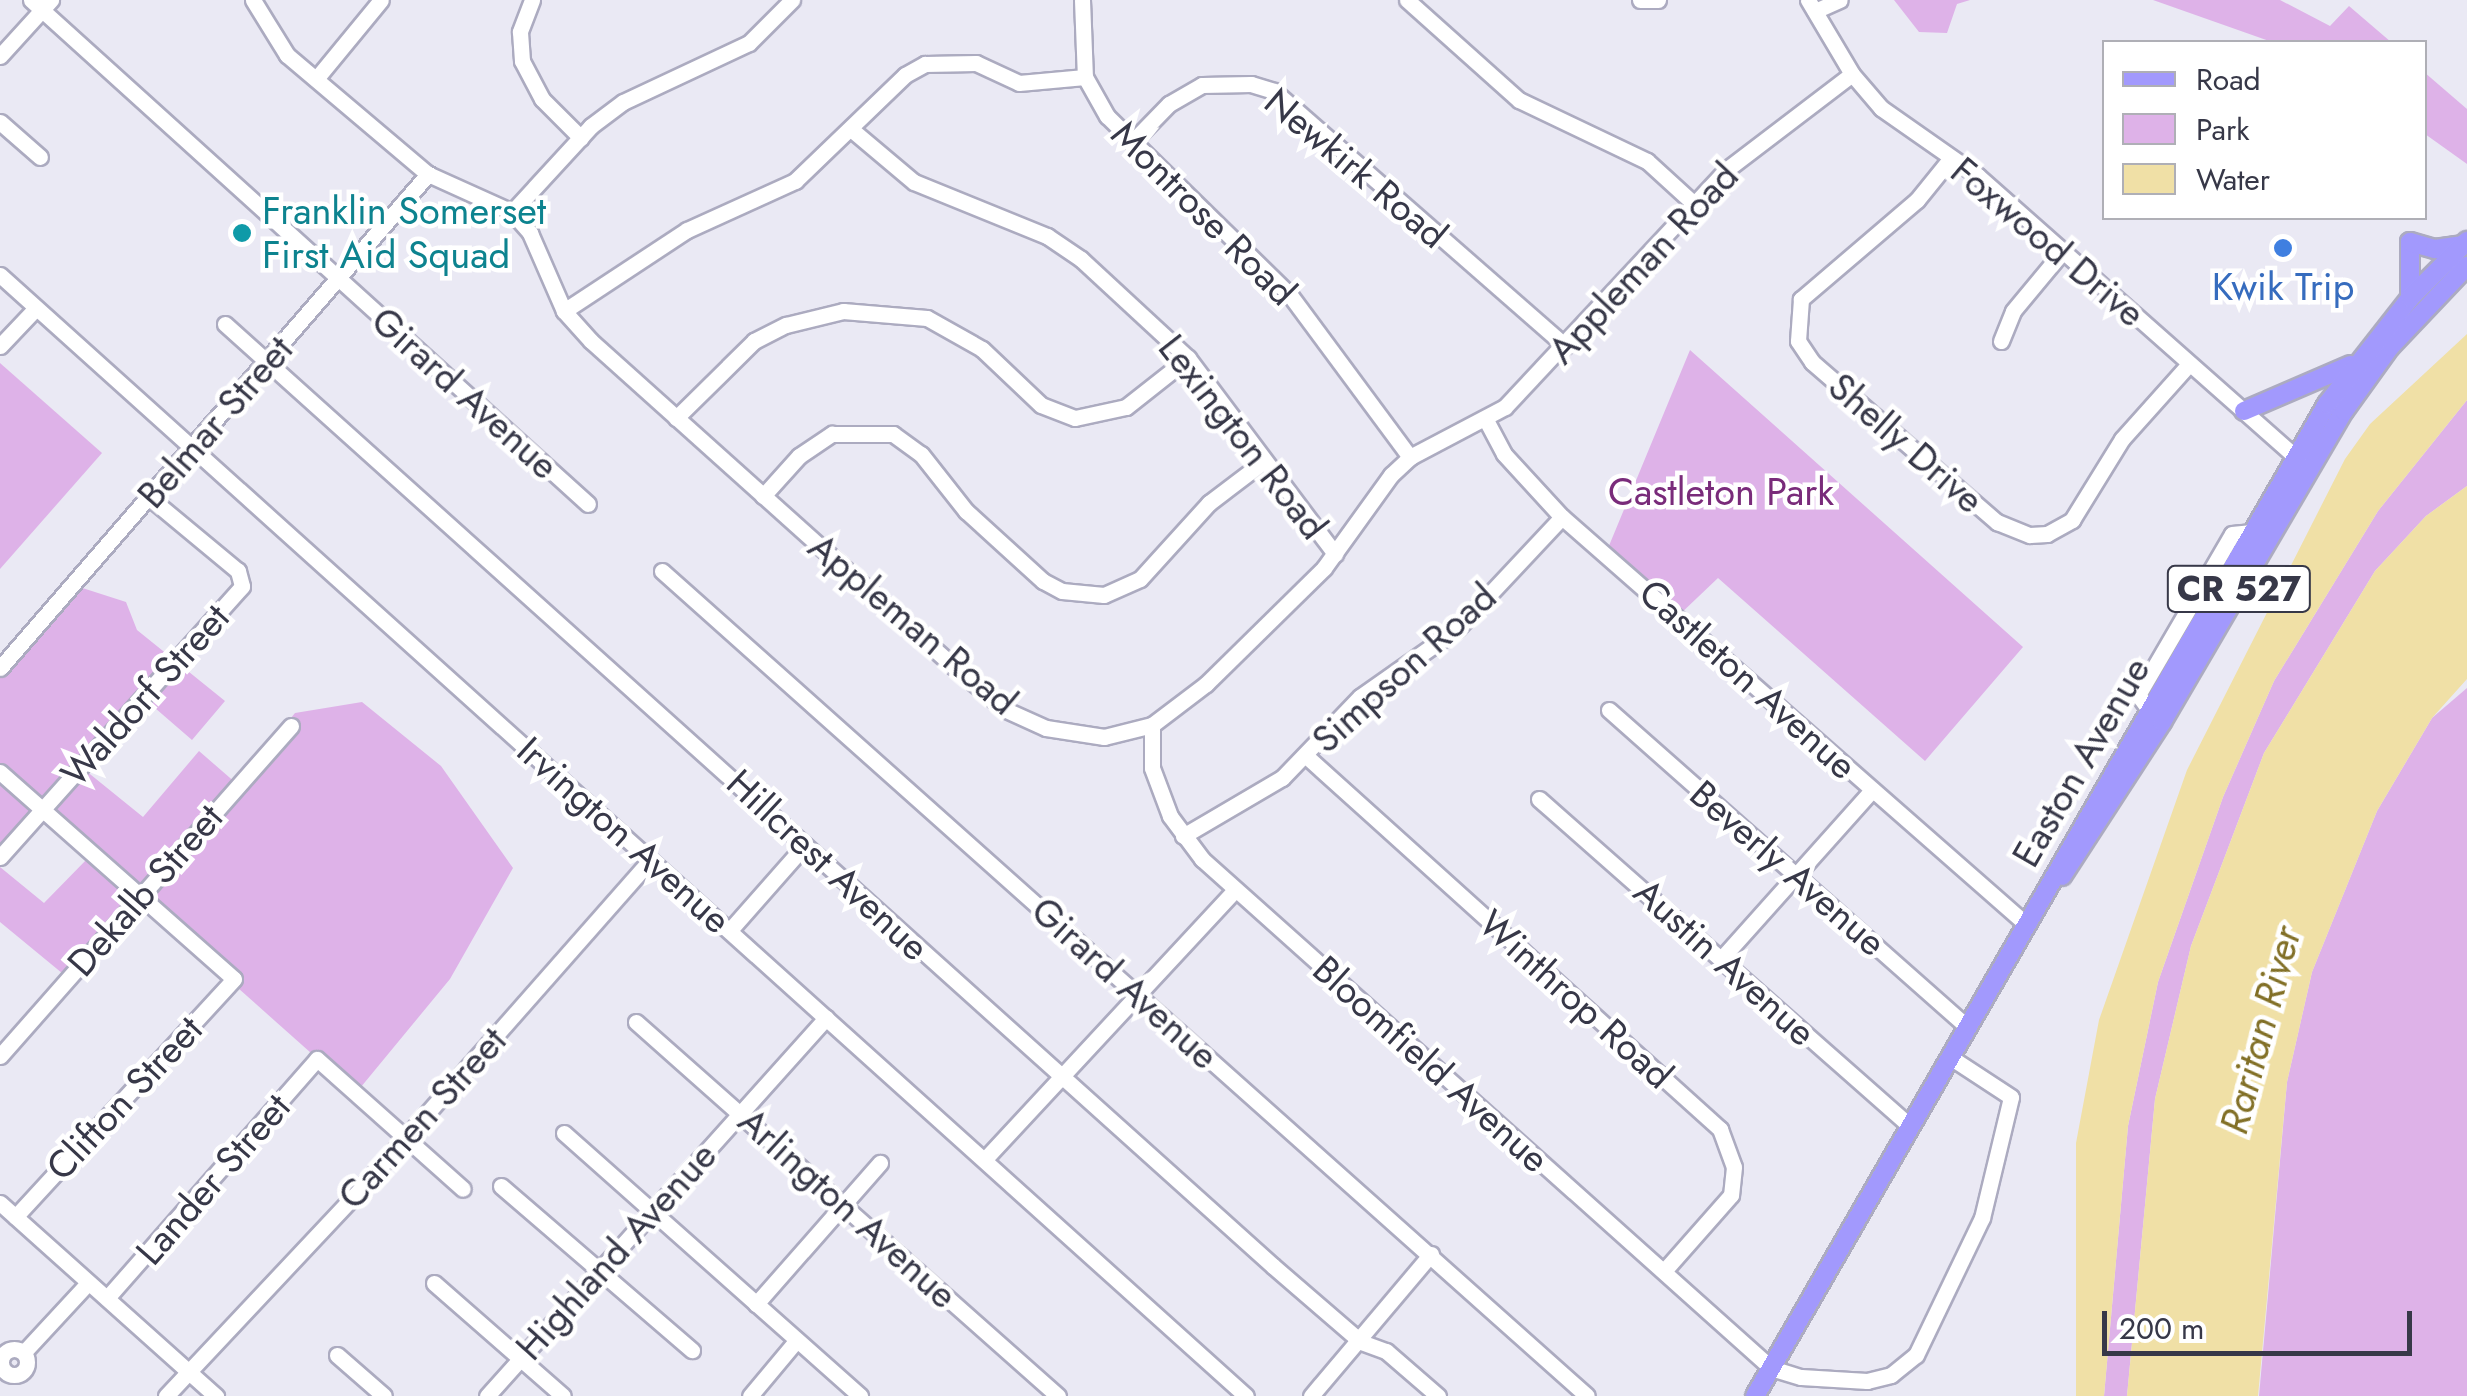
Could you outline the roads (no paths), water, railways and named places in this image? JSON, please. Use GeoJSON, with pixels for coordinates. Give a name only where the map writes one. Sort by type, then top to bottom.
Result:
{"type":"FeatureCollection","features":[{"type":"Feature","properties":{"kind":"main road"},"geometry":{"type":"LineString","coordinates":[[2410,298],[2410,242],[2435,249],[2465,243]]}},
{"type":"Feature","properties":{"kind":"main road","name":"Easton Avenue"},"geometry":{"type":"LineString","coordinates":[[1755,1396],[2026,924],[2091,838],[2154,717],[2359,359],[2410,298],[2465,243]]}},
{"type":"Feature","properties":{"kind":"main road","name":"Easton Avenue"},"geometry":{"type":"LineString","coordinates":[[2208,626],[2252,532],[2302,462],[2378,362],[2467,266]]}},
{"type":"Feature","properties":{"kind":"main road"},"geometry":{"type":"LineString","coordinates":[[2244,411],[2318,384],[2359,359]]}},
{"type":"Feature","properties":{"kind":"street"},"geometry":{"type":"LineString","coordinates":[[253,0],[280,48],[428,174],[512,212],[580,138],[623,102],[749,43],[792,0]]}},
{"type":"Feature","properties":{"kind":"street"},"geometry":{"type":"LineString","coordinates":[[316,79],[381,0]]}},
{"type":"Feature","properties":{"kind":"street"},"geometry":{"type":"LineString","coordinates":[[532,0],[520,32],[522,62],[542,98],[580,138]]}},
{"type":"Feature","properties":{"kind":"street","name":"Montrose Road"},"geometry":{"type":"LineString","coordinates":[[1082,0],[1086,77],[1097,102],[1132,142],[1290,295],[1410,457]]}},
{"type":"Feature","properties":{"kind":"street"},"geometry":{"type":"LineString","coordinates":[[1406,0],[1519,100],[1647,161],[1693,204]]}},
{"type":"Feature","properties":{"kind":"street"},"geometry":{"type":"LineString","coordinates":[[1640,0],[1658,0]]}},
{"type":"Feature","properties":{"kind":"street"},"geometry":{"type":"LineString","coordinates":[[1811,6],[1840,0]]}},
{"type":"Feature","properties":{"kind":"street"},"geometry":{"type":"LineString","coordinates":[[0,56],[41,3]]}},
{"type":"Feature","properties":{"kind":"street","name":"Girard Avenue"},"geometry":{"type":"LineString","coordinates":[[41,3],[588,504]]}},
{"type":"Feature","properties":{"kind":"street","name":"Foxwood Drive"},"geometry":{"type":"LineString","coordinates":[[1811,6],[1852,74],[1881,108],[1951,158],[2302,462]]}},
{"type":"Feature","properties":{"kind":"street"},"geometry":{"type":"LineString","coordinates":[[564,311],[675,237],[795,181],[906,75],[935,61],[976,63],[1020,83],[1086,77]]}},
{"type":"Feature","properties":{"kind":"street","name":"Appleman Road"},"geometry":{"type":"LineString","coordinates":[[512,212],[530,232],[564,311],[763,496],[1006,710],[1073,735],[1104,736],[1152,725],[1206,684],[1335,554],[1410,457],[1486,420],[1565,346],[1693,204],[1783,122],[1852,74]]}},
{"type":"Feature","properties":{"kind":"street","name":"Newkirk Road"},"geometry":{"type":"LineString","coordinates":[[1132,142],[1170,104],[1202,85],[1238,83],[1274,91],[1565,346]]}},
{"type":"Feature","properties":{"kind":"street"},"geometry":{"type":"LineString","coordinates":[[0,122],[40,156]]}},
{"type":"Feature","properties":{"kind":"street","name":"Lexington Road"},"geometry":{"type":"LineString","coordinates":[[852,129],[914,182],[1047,236],[1080,258],[1188,358],[1335,554]]}},
{"type":"Feature","properties":{"kind":"street","name":"Shelly Drive"},"geometry":{"type":"LineString","coordinates":[[1951,158],[1918,200],[1801,299],[1798,341],[1840,387],[1997,522],[2048,534],[2072,520],[2122,440],[2189,364]]}},
{"type":"Feature","properties":{"kind":"street","name":"Belmar Street"},"geometry":{"type":"LineString","coordinates":[[0,668],[428,174]]}},
{"type":"Feature","properties":{"kind":"street"},"geometry":{"type":"LineString","coordinates":[[2002,341],[2013,311],[2062,252]]}},
{"type":"Feature","properties":{"kind":"street","name":"Irvington Avenue"},"geometry":{"type":"LineString","coordinates":[[0,276],[1246,1396]]}},
{"type":"Feature","properties":{"kind":"street"},"geometry":{"type":"LineString","coordinates":[[0,346],[36,308]]}},
{"type":"Feature","properties":{"kind":"street"},"geometry":{"type":"LineString","coordinates":[[676,418],[754,341],[786,325],[843,311],[927,318],[982,348],[1041,406],[1075,418],[1126,407],[1188,358]]}},
{"type":"Feature","properties":{"kind":"street","name":"Hillcrest Avenue"},"geometry":{"type":"LineString","coordinates":[[225,324],[1361,1342],[1386,1351],[1438,1396]]}},
{"type":"Feature","properties":{"kind":"street","name":"Castleton Avenue"},"geometry":{"type":"LineString","coordinates":[[1486,420],[1504,454],[1562,517],[2026,924]]}},
{"type":"Feature","properties":{"kind":"street"},"geometry":{"type":"LineString","coordinates":[[763,496],[800,456],[832,434],[892,434],[922,454],[966,511],[1043,581],[1062,591],[1104,595],[1140,579],[1209,503],[1263,462]]}},
{"type":"Feature","properties":{"kind":"street","name":"Waldorf Street"},"geometry":{"type":"LineString","coordinates":[[0,857],[242,586],[238,571],[150,498]]}},
{"type":"Feature","properties":{"kind":"street","name":"Simpson Road"},"geometry":{"type":"LineString","coordinates":[[1183,836],[1251,802],[1306,755],[1371,688],[1458,628],[1562,517]]}},
{"type":"Feature","properties":{"kind":"street"},"geometry":{"type":"LineString","coordinates":[[2154,717],[2138,695],[2232,534],[2252,532]]}},
{"type":"Feature","properties":{"kind":"street","name":"Girard Avenue"},"geometry":{"type":"LineString","coordinates":[[662,571],[1587,1396]]}},
{"type":"Feature","properties":{"kind":"street","name":"Beverly Avenue"},"geometry":{"type":"LineString","coordinates":[[1609,710],[1967,1026]]}},
{"type":"Feature","properties":{"kind":"street","name":"Bloomfield Avenue"},"geometry":{"type":"LineString","coordinates":[[1152,725],[1152,768],[1183,836],[1235,890],[1772,1368]]}},
{"type":"Feature","properties":{"kind":"street","name":"Dekalb Street"},"geometry":{"type":"LineString","coordinates":[[0,1056],[137,894],[292,726]]}},
{"type":"Feature","properties":{"kind":"street","name":"Winthrop Road"},"geometry":{"type":"LineString","coordinates":[[1306,755],[1720,1129],[1734,1167],[1732,1195],[1664,1271]]}},
{"type":"Feature","properties":{"kind":"street"},"geometry":{"type":"LineString","coordinates":[[0,772],[137,894]]}},
{"type":"Feature","properties":{"kind":"street"},"geometry":{"type":"LineString","coordinates":[[1722,958],[1872,790]]}},
{"type":"Feature","properties":{"kind":"street","name":"Austin Avenue"},"geometry":{"type":"LineString","coordinates":[[1539,799],[1910,1126]]}},
{"type":"Feature","properties":{"kind":"street"},"geometry":{"type":"LineString","coordinates":[[730,930],[805,844]]}},
{"type":"Feature","properties":{"kind":"street","name":"Carmen Street"},"geometry":{"type":"LineString","coordinates":[[166,1396],[650,860]]}},
{"type":"Feature","properties":{"kind":"street"},"geometry":{"type":"LineString","coordinates":[[984,1159],[1235,890]]}},
{"type":"Feature","properties":{"kind":"street","name":"Clifton Street"},"geometry":{"type":"LineString","coordinates":[[15,1216],[234,980],[137,894]]}},
{"type":"Feature","properties":{"kind":"street","name":"Highland Avenue"},"geometry":{"type":"LineString","coordinates":[[488,1396],[826,1018]]}},
{"type":"Feature","properties":{"kind":"street","name":"Arlington Avenue"},"geometry":{"type":"LineString","coordinates":[[636,1022],[1058,1396]]}},
{"type":"Feature","properties":{"kind":"street"},"geometry":{"type":"LineString","coordinates":[[1772,1368],[1801,1377],[1867,1380],[1891,1375],[1916,1355],[1982,1218],[2011,1097],[1950,1057]]}},
{"type":"Feature","properties":{"kind":"street","name":"Lander Street"},"geometry":{"type":"LineString","coordinates":[[107,1298],[318,1058],[406,1134]]}},
{"type":"Feature","properties":{"kind":"street"},"geometry":{"type":"LineString","coordinates":[[564,1133],[860,1396]]}},
{"type":"Feature","properties":{"kind":"street"},"geometry":{"type":"LineString","coordinates":[[406,1134],[463,1188]]}},
{"type":"Feature","properties":{"kind":"street"},"geometry":{"type":"LineString","coordinates":[[756,1304],[880,1163]]}},
{"type":"Feature","properties":{"kind":"street"},"geometry":{"type":"LineString","coordinates":[[501,1186],[692,1350]]}},
{"type":"Feature","properties":{"kind":"street"},"geometry":{"type":"LineString","coordinates":[[0,1203],[216,1396]]}},
{"type":"Feature","properties":{"kind":"street"},"geometry":{"type":"LineString","coordinates":[[1311,1396],[1361,1342],[1431,1254]]}},
{"type":"Feature","properties":{"kind":"street"},"geometry":{"type":"LineString","coordinates":[[25,1351],[88,1283]]}},
{"type":"Feature","properties":{"kind":"street"},"geometry":{"type":"LineString","coordinates":[[434,1283],[563,1396]]}},
{"type":"Feature","properties":{"kind":"street"},"geometry":{"type":"LineString","coordinates":[[750,1396],[796,1341]]}},
{"type":"Feature","properties":{"kind":"street"},"geometry":{"type":"LineString","coordinates":[[337,1355],[384,1396]]}},
{"type":"Feature","properties":{"kind":"water"},"geometry":{"type":"Polygon","coordinates":[[[2467,334],[2467,400],[2378,511],[2274,681],[2223,797],[2158,982],[2128,1126],[2104,1396],[2076,1396],[2076,1143],[2099,1020],[2187,770],[2345,459],[2370,424],[2467,334]]]}},
{"type":"Feature","properties":{"kind":"water","name":"Raritan River"},"geometry":{"type":"Polygon","coordinates":[[[2467,486],[2467,679],[2432,718],[2377,811],[2312,972],[2287,1082],[2258,1396],[2127,1396],[2155,1099],[2191,946],[2264,753],[2375,571],[2426,516],[2467,486]]]}},
{"type":"Feature","properties":{"kind":"place","name":"Franklin Somerset First Aid Squad"},"geometry":{"type":"Point","coordinates":[242,233]}},
{"type":"Feature","properties":{"kind":"place","name":"Kwik Trip"},"geometry":{"type":"Point","coordinates":[2283,248]}},
{"type":"Feature","properties":{"kind":"park label","name":"Castleton Park"},"geometry":{"type":"Point","coordinates":[1721,492]}}]}
